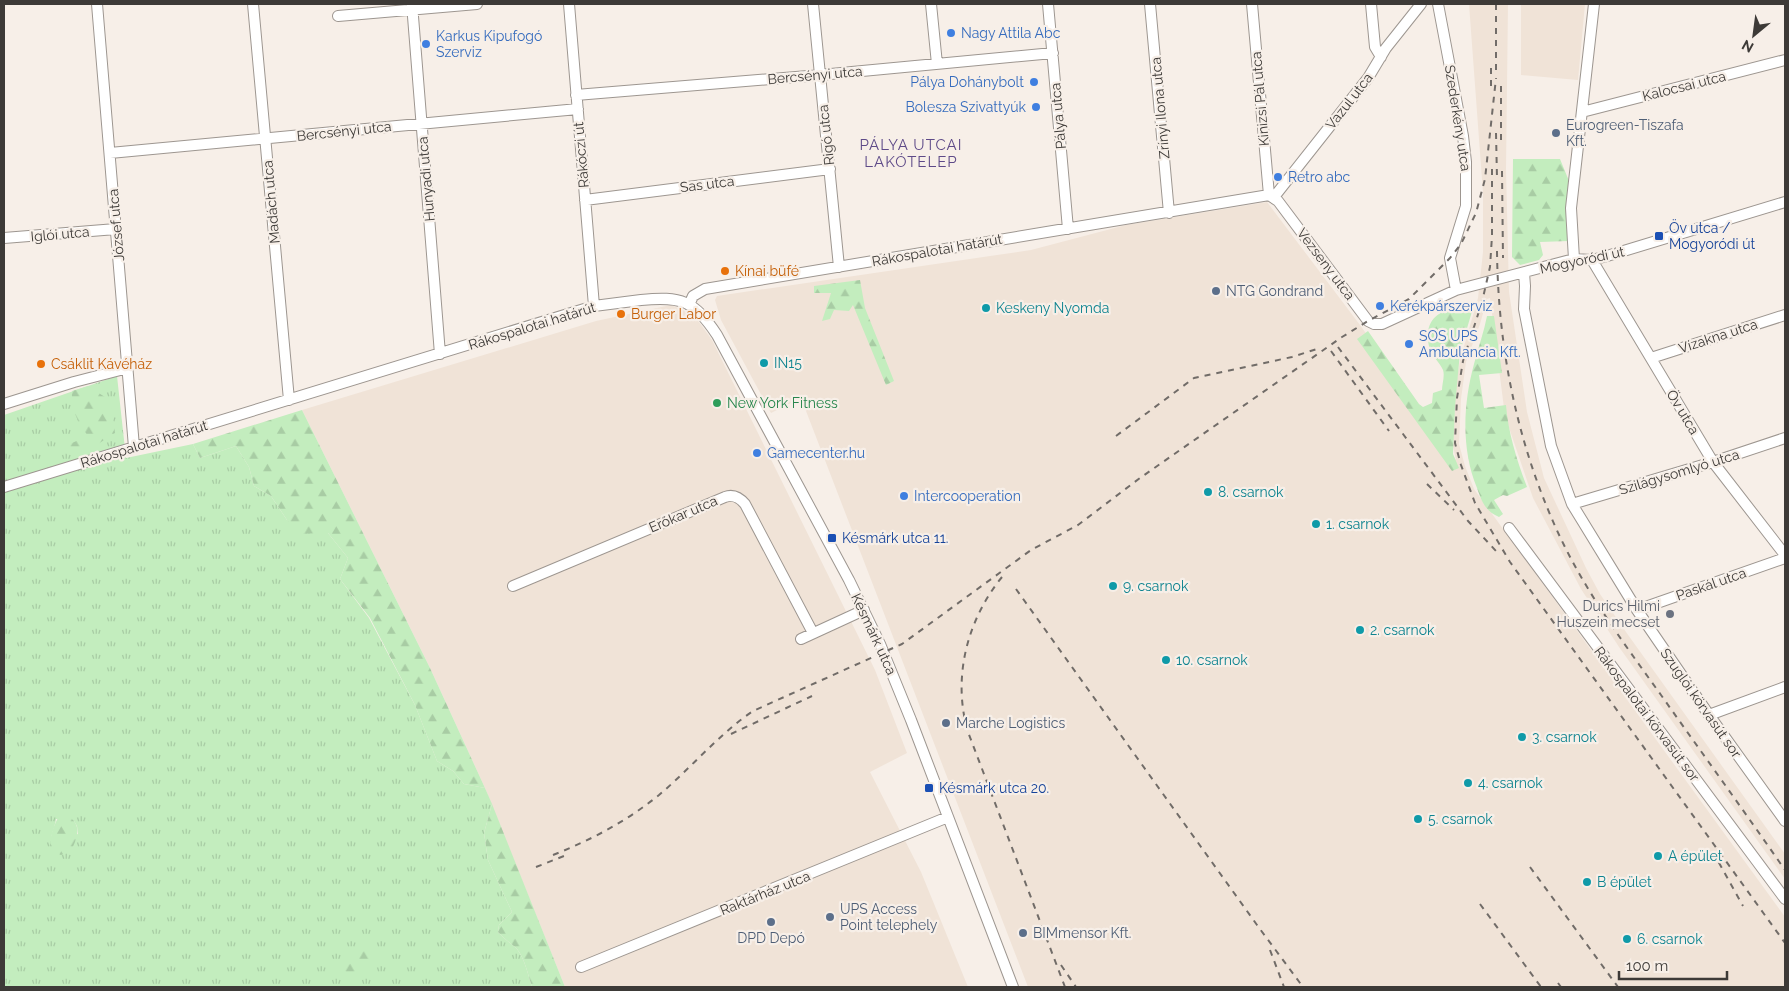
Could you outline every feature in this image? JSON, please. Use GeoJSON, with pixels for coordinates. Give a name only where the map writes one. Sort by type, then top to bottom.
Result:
{"type":"FeatureCollection","features":[{"type":"Feature","properties":{"kind":"street","name":"József utca"},"geometry":{"type":"LineString","coordinates":[[97,4],[134,447]]}},
{"type":"Feature","properties":{"kind":"street","name":"Madách utca"},"geometry":{"type":"LineString","coordinates":[[253,4],[289,400]]}},
{"type":"Feature","properties":{"kind":"street"},"geometry":{"type":"LineString","coordinates":[[338,16],[412,7],[477,4]]}},
{"type":"Feature","properties":{"kind":"street","name":"Rákóczi út"},"geometry":{"type":"LineString","coordinates":[[569,4],[594,306]]}},
{"type":"Feature","properties":{"kind":"street","name":"Rigó utca"},"geometry":{"type":"LineString","coordinates":[[813,4],[839,266]]}},
{"type":"Feature","properties":{"kind":"street"},"geometry":{"type":"LineString","coordinates":[[931,4],[937,64]]}},
{"type":"Feature","properties":{"kind":"street","name":"Pálya utca"},"geometry":{"type":"LineString","coordinates":[[1048,4],[1068,229]]}},
{"type":"Feature","properties":{"kind":"street","name":"Zrínyi Ilona utca"},"geometry":{"type":"LineString","coordinates":[[1150,4],[1169,212]]}},
{"type":"Feature","properties":{"kind":"street","name":"Kinizsi Pál utca"},"geometry":{"type":"LineString","coordinates":[[1252,4],[1271,196]]}},
{"type":"Feature","properties":{"kind":"street"},"geometry":{"type":"LineString","coordinates":[[1371,4],[1375,47],[1380,57]]}},
{"type":"Feature","properties":{"kind":"street","name":"Vazul utca"},"geometry":{"type":"LineString","coordinates":[[1271,196],[1368,78],[1380,57],[1421,4]]}},
{"type":"Feature","properties":{"kind":"street","name":"Szederkény utca"},"geometry":{"type":"LineString","coordinates":[[1438,4],[1464,136],[1466,162],[1466,206],[1450,258],[1456,290]]}},
{"type":"Feature","properties":{"kind":"street"},"geometry":{"type":"LineString","coordinates":[[1574,259],[1571,208],[1594,4]]}},
{"type":"Feature","properties":{"kind":"street","name":"Hunyadi utca"},"geometry":{"type":"LineString","coordinates":[[412,7],[440,354]]}},
{"type":"Feature","properties":{"kind":"street","name":"Bercsényi utca"},"geometry":{"type":"LineString","coordinates":[[576,94],[820,75],[1053,53]]}},
{"type":"Feature","properties":{"kind":"street","name":"Kalocsai utca"},"geometry":{"type":"LineString","coordinates":[[1582,112],[1785,60]]}},
{"type":"Feature","properties":{"kind":"street","name":"Bercsényi utca"},"geometry":{"type":"LineString","coordinates":[[110,153],[578,109]]}},
{"type":"Feature","properties":{"kind":"street","name":"Sas utca"},"geometry":{"type":"LineString","coordinates":[[585,200],[830,169]]}},
{"type":"Feature","properties":{"kind":"street","name":"Rákospalotai határút"},"geometry":{"type":"LineString","coordinates":[[4,487],[594,306],[660,298],[672,298],[689,305],[693,296],[705,290],[1038,232],[1068,229],[1271,196]]}},
{"type":"Feature","properties":{"kind":"street","name":"Vezseny utca"},"geometry":{"type":"LineString","coordinates":[[1271,196],[1278,200],[1368,320],[1374,324],[1382,324]]}},
{"type":"Feature","properties":{"kind":"street","name":"Mogyoródi út"},"geometry":{"type":"LineString","coordinates":[[1382,324],[1456,290],[1574,259],[1592,260],[1624,252],[1785,202]]}},
{"type":"Feature","properties":{"kind":"street","name":"Iglói utca"},"geometry":{"type":"LineString","coordinates":[[4,238],[116,229]]}},
{"type":"Feature","properties":{"kind":"street","name":"Öv utca"},"geometry":{"type":"LineString","coordinates":[[1592,260],[1713,462],[1785,557]]}},
{"type":"Feature","properties":{"kind":"street","name":"Szuglói körvasút sor"},"geometry":{"type":"LineString","coordinates":[[1524,273],[1524,309],[1551,446],[1572,504],[1637,610],[1709,715],[1783,815]]}},
{"type":"Feature","properties":{"kind":"street","name":"Késmárk utca"},"geometry":{"type":"LineString","coordinates":[[689,305],[699,312],[717,335],[864,610],[894,676],[1014,987]]}},
{"type":"Feature","properties":{"kind":"street","name":"Vízakna utca"},"geometry":{"type":"LineString","coordinates":[[1651,358],[1785,315]]}},
{"type":"Feature","properties":{"kind":"street"},"geometry":{"type":"LineString","coordinates":[[4,404],[74,382],[128,368]]}},
{"type":"Feature","properties":{"kind":"street","name":"Szilágysomlyó utca"},"geometry":{"type":"LineString","coordinates":[[1572,504],[1713,462],[1785,438]]}},
{"type":"Feature","properties":{"kind":"street","name":"Erőkar utca"},"geometry":{"type":"LineString","coordinates":[[513,586],[725,497],[734,496],[739,498],[744,504],[813,634]]}},
{"type":"Feature","properties":{"kind":"street","name":"Rákospalotai körvasút sor"},"geometry":{"type":"LineString","coordinates":[[1509,528],[1785,899]]}},
{"type":"Feature","properties":{"kind":"street","name":"Paskál utca"},"geometry":{"type":"LineString","coordinates":[[1637,610],[1785,557]]}},
{"type":"Feature","properties":{"kind":"street"},"geometry":{"type":"LineString","coordinates":[[800,639],[864,610]]}},
{"type":"Feature","properties":{"kind":"street"},"geometry":{"type":"LineString","coordinates":[[1709,715],[1785,687]]}},
{"type":"Feature","properties":{"kind":"street","name":"Raktárház utca"},"geometry":{"type":"LineString","coordinates":[[582,968],[948,817]]}},
{"type":"Feature","properties":{"kind":"shaded area"},"geometry":{"type":"Polygon","coordinates":[[[1469,4],[1508,4],[1506,169],[1509,292],[1527,412],[1544,478],[1600,594],[1785,854],[1785,879],[1619,647],[1581,589],[1533,498],[1505,416],[1490,298],[1487,299],[1466,362],[1461,399],[1459,444],[1465,466],[1474,489],[1785,917],[1785,987],[1028,987],[801,398],[771,413],[721,320],[715,300],[717,296],[1031,250],[1126,225],[1267,202],[1360,325],[1456,460],[1452,441],[1454,397],[1460,360],[1478,298],[1483,252],[1483,193],[1469,4]]]}},
{"type":"Feature","properties":{"kind":"shaded area"},"geometry":{"type":"Polygon","coordinates":[[[1521,4],[1585,4],[1578,80],[1521,75],[1521,4]]]}},
{"type":"Feature","properties":{"kind":"shaded area"},"geometry":{"type":"Polygon","coordinates":[[[671,305],[683,310],[699,322],[712,340],[875,670],[907,753],[870,772],[921,872],[968,987],[565,987],[485,788],[430,668],[302,410],[596,321],[671,305]]]}},
{"type":"Feature","properties":{"kind":"green space"},"geometry":{"type":"Polygon","coordinates":[[[1513,159],[1560,159],[1569,181],[1569,241],[1540,242],[1543,255],[1539,260],[1520,265],[1512,257],[1513,159]]]}},
{"type":"Feature","properties":{"kind":"green space"},"geometry":{"type":"Polygon","coordinates":[[[860,280],[865,308],[894,381],[886,385],[853,305],[849,311],[834,310],[830,319],[822,321],[831,293],[814,293],[814,286],[860,280]]]}},
{"type":"Feature","properties":{"kind":"green space"},"geometry":{"type":"Polygon","coordinates":[[[1457,308],[1473,308],[1460,352],[1453,454],[1459,468],[1452,471],[1357,339],[1368,331],[1423,407],[1432,403],[1433,393],[1442,390],[1444,377],[1443,370],[1430,350],[1428,341],[1429,327],[1436,316],[1442,312],[1457,308]]]}},
{"type":"Feature","properties":{"kind":"green space"},"geometry":{"type":"Polygon","coordinates":[[[1487,316],[1494,316],[1502,373],[1479,375],[1484,408],[1506,405],[1514,446],[1527,487],[1494,500],[1503,514],[1499,517],[1487,509],[1481,498],[1468,458],[1465,426],[1470,379],[1487,316]]]}},
{"type":"Feature","properties":{"kind":"green space"},"geometry":{"type":"Polygon","coordinates":[[[117,376],[126,458],[193,444],[200,458],[236,446],[249,467],[254,486],[271,496],[287,520],[328,533],[348,558],[340,579],[369,618],[415,705],[437,761],[453,771],[464,784],[485,788],[492,804],[484,833],[488,860],[512,912],[499,925],[498,932],[520,953],[532,987],[4,987],[4,415],[117,376]],[[56,819],[51,841],[78,834],[74,821],[56,819]]]}},
{"type":"Feature","properties":{"kind":"green space"},"geometry":{"type":"Polygon","coordinates":[[[88,386],[111,401],[115,433],[98,444],[67,455],[65,446],[88,436],[76,415],[72,391],[88,386]]]}},
{"type":"Feature","properties":{"kind":"green space"},"geometry":{"type":"Polygon","coordinates":[[[302,410],[430,668],[485,788],[464,784],[453,771],[437,761],[415,705],[370,618],[340,579],[348,558],[328,533],[299,534],[271,496],[254,486],[249,467],[236,446],[200,458],[193,444],[302,410]]]}},
{"type":"Feature","properties":{"kind":"green space"},"geometry":{"type":"Polygon","coordinates":[[[492,804],[565,987],[532,987],[520,953],[498,932],[499,925],[512,912],[488,860],[484,833],[492,804]]]}},
{"type":"Feature","properties":{"kind":"green space"},"geometry":{"type":"Polygon","coordinates":[[[61,814],[73,820],[76,824],[77,834],[71,851],[61,855],[51,851],[50,842],[52,832],[61,814]]]}},
{"type":"Feature","properties":{"kind":"green space"},"geometry":{"type":"Polygon","coordinates":[[[357,948],[367,950],[374,957],[372,967],[360,974],[347,974],[341,964],[357,948]]]}},
{"type":"Feature","properties":{"kind":"railway"},"geometry":{"type":"LineString","coordinates":[[1496,4],[1496,76]]}},
{"type":"Feature","properties":{"kind":"railway"},"geometry":{"type":"LineString","coordinates":[[1491,68],[1491,87]]}},
{"type":"Feature","properties":{"kind":"railway"},"geometry":{"type":"LineString","coordinates":[[553,855],[608,829],[647,804],[671,785],[728,730],[753,711],[902,644],[1031,550],[1078,525],[1140,478],[1342,337],[1409,299],[1450,258],[1461,244],[1476,213],[1485,179],[1496,78]]}},
{"type":"Feature","properties":{"kind":"railway"},"geometry":{"type":"LineString","coordinates":[[1501,86],[1501,141]]}},
{"type":"Feature","properties":{"kind":"railway"},"geometry":{"type":"LineString","coordinates":[[1496,133],[1497,178]]}},
{"type":"Feature","properties":{"kind":"railway"},"geometry":{"type":"LineString","coordinates":[[1492,169],[1490,267],[1482,302],[1463,361],[1457,398],[1455,443],[1475,503],[1510,562],[1785,943]]}},
{"type":"Feature","properties":{"kind":"railway"},"geometry":{"type":"LineString","coordinates":[[1502,171],[1503,258]]}},
{"type":"Feature","properties":{"kind":"railway"},"geometry":{"type":"LineString","coordinates":[[1497,251],[1501,320],[1511,388],[1528,454],[1539,487],[1563,543],[1588,588],[1616,631],[1785,870]]}},
{"type":"Feature","properties":{"kind":"railway"},"geometry":{"type":"LineString","coordinates":[[1338,347],[1468,521],[1496,551]]}},
{"type":"Feature","properties":{"kind":"railway"},"geometry":{"type":"LineString","coordinates":[[1116,436],[1194,378],[1292,357],[1320,348]]}},
{"type":"Feature","properties":{"kind":"railway"},"geometry":{"type":"LineString","coordinates":[[1331,351],[1389,431]]}},
{"type":"Feature","properties":{"kind":"railway"},"geometry":{"type":"LineString","coordinates":[[1427,484],[1454,510]]}},
{"type":"Feature","properties":{"kind":"railway"},"geometry":{"type":"LineString","coordinates":[[1002,577],[980,612],[966,650],[962,671],[963,712],[968,732],[1065,987]]}},
{"type":"Feature","properties":{"kind":"railway"},"geometry":{"type":"LineString","coordinates":[[1016,589],[1303,987]]}},
{"type":"Feature","properties":{"kind":"railway"},"geometry":{"type":"LineString","coordinates":[[731,734],[812,696]]}},
{"type":"Feature","properties":{"kind":"railway"},"geometry":{"type":"LineString","coordinates":[[1713,852],[1743,906]]}},
{"type":"Feature","properties":{"kind":"railway"},"geometry":{"type":"LineString","coordinates":[[536,867],[564,856]]}},
{"type":"Feature","properties":{"kind":"railway"},"geometry":{"type":"LineString","coordinates":[[1530,867],[1618,987]]}},
{"type":"Feature","properties":{"kind":"railway"},"geometry":{"type":"LineString","coordinates":[[1480,904],[1541,987]]}},
{"type":"Feature","properties":{"kind":"railway"},"geometry":{"type":"LineString","coordinates":[[1270,950],[1284,987]]}},
{"type":"Feature","properties":{"kind":"railway"},"geometry":{"type":"LineString","coordinates":[[1061,965],[1076,987]]}},
{"type":"Feature","properties":{"kind":"railway"},"geometry":{"type":"LineString","coordinates":[[1558,983],[1561,987]]}},
{"type":"Feature","properties":{"kind":"place","name":"Nagy Attila Abc"},"geometry":{"type":"Point","coordinates":[951,33]}},
{"type":"Feature","properties":{"kind":"place","name":"Karkus Kipufogó Szerviz"},"geometry":{"type":"Point","coordinates":[426,44]}},
{"type":"Feature","properties":{"kind":"place","name":"Pálya Dohánybolt"},"geometry":{"type":"Point","coordinates":[1034,82]}},
{"type":"Feature","properties":{"kind":"place","name":"Bolesza Szivattyúk"},"geometry":{"type":"Point","coordinates":[1036,107]}},
{"type":"Feature","properties":{"kind":"place","name":"Eurogreen-Tiszafa Kft."},"geometry":{"type":"Point","coordinates":[1556,133]}},
{"type":"Feature","properties":{"kind":"place","name":"Retro abc"},"geometry":{"type":"Point","coordinates":[1278,177]}},
{"type":"Feature","properties":{"kind":"place","name":"Öv utca / Mogyoródi út"},"geometry":{"type":"Point","coordinates":[1659,236]}},
{"type":"Feature","properties":{"kind":"place","name":"Kínai büfé"},"geometry":{"type":"Point","coordinates":[725,271]}},
{"type":"Feature","properties":{"kind":"place","name":"NTG Gondrand"},"geometry":{"type":"Point","coordinates":[1216,291]}},
{"type":"Feature","properties":{"kind":"place","name":"Kerékpárszerviz"},"geometry":{"type":"Point","coordinates":[1380,306]}},
{"type":"Feature","properties":{"kind":"place","name":"Keskeny Nyomda"},"geometry":{"type":"Point","coordinates":[986,308]}},
{"type":"Feature","properties":{"kind":"place","name":"Burger Labor"},"geometry":{"type":"Point","coordinates":[621,314]}},
{"type":"Feature","properties":{"kind":"place","name":"SOS UPS Ambulancia Kft."},"geometry":{"type":"Point","coordinates":[1409,344]}},
{"type":"Feature","properties":{"kind":"place","name":"IN15"},"geometry":{"type":"Point","coordinates":[764,363]}},
{"type":"Feature","properties":{"kind":"place","name":"Csáklit Kávéház"},"geometry":{"type":"Point","coordinates":[41,364]}},
{"type":"Feature","properties":{"kind":"place","name":"New York Fitness"},"geometry":{"type":"Point","coordinates":[717,403]}},
{"type":"Feature","properties":{"kind":"place","name":"Gamecenter.hu"},"geometry":{"type":"Point","coordinates":[757,453]}},
{"type":"Feature","properties":{"kind":"place","name":"8. csarnok"},"geometry":{"type":"Point","coordinates":[1208,492]}},
{"type":"Feature","properties":{"kind":"place","name":"Intercooperation"},"geometry":{"type":"Point","coordinates":[904,496]}},
{"type":"Feature","properties":{"kind":"place","name":"1. csarnok"},"geometry":{"type":"Point","coordinates":[1316,524]}},
{"type":"Feature","properties":{"kind":"place","name":"Késmárk utca 11."},"geometry":{"type":"Point","coordinates":[832,538]}},
{"type":"Feature","properties":{"kind":"place","name":"9. csarnok"},"geometry":{"type":"Point","coordinates":[1113,586]}},
{"type":"Feature","properties":{"kind":"place","name":"Durics Hilmi Huszein mecset"},"geometry":{"type":"Point","coordinates":[1670,614]}},
{"type":"Feature","properties":{"kind":"place","name":"2. csarnok"},"geometry":{"type":"Point","coordinates":[1360,630]}},
{"type":"Feature","properties":{"kind":"place","name":"10. csarnok"},"geometry":{"type":"Point","coordinates":[1166,660]}},
{"type":"Feature","properties":{"kind":"place","name":"Marche Logistics"},"geometry":{"type":"Point","coordinates":[946,723]}},
{"type":"Feature","properties":{"kind":"place","name":"3. csarnok"},"geometry":{"type":"Point","coordinates":[1522,737]}},
{"type":"Feature","properties":{"kind":"place","name":"4. csarnok"},"geometry":{"type":"Point","coordinates":[1468,783]}},
{"type":"Feature","properties":{"kind":"place","name":"Késmárk utca 20."},"geometry":{"type":"Point","coordinates":[929,788]}},
{"type":"Feature","properties":{"kind":"place","name":"5. csarnok"},"geometry":{"type":"Point","coordinates":[1418,819]}},
{"type":"Feature","properties":{"kind":"place","name":"A épület"},"geometry":{"type":"Point","coordinates":[1658,856]}},
{"type":"Feature","properties":{"kind":"place","name":"B épület"},"geometry":{"type":"Point","coordinates":[1587,882]}},
{"type":"Feature","properties":{"kind":"place","name":"UPS Access Point telephely"},"geometry":{"type":"Point","coordinates":[830,917]}},
{"type":"Feature","properties":{"kind":"place","name":"DPD Depó"},"geometry":{"type":"Point","coordinates":[771,922]}},
{"type":"Feature","properties":{"kind":"place","name":"BIMmensor Kft."},"geometry":{"type":"Point","coordinates":[1023,933]}},
{"type":"Feature","properties":{"kind":"place","name":"6. csarnok"},"geometry":{"type":"Point","coordinates":[1627,939]}},
{"type":"Feature","properties":{"kind":"district","name":"PÁLYA UTCAI LAKÓTELEP"},"geometry":{"type":"Point","coordinates":[911,154]}}]}
